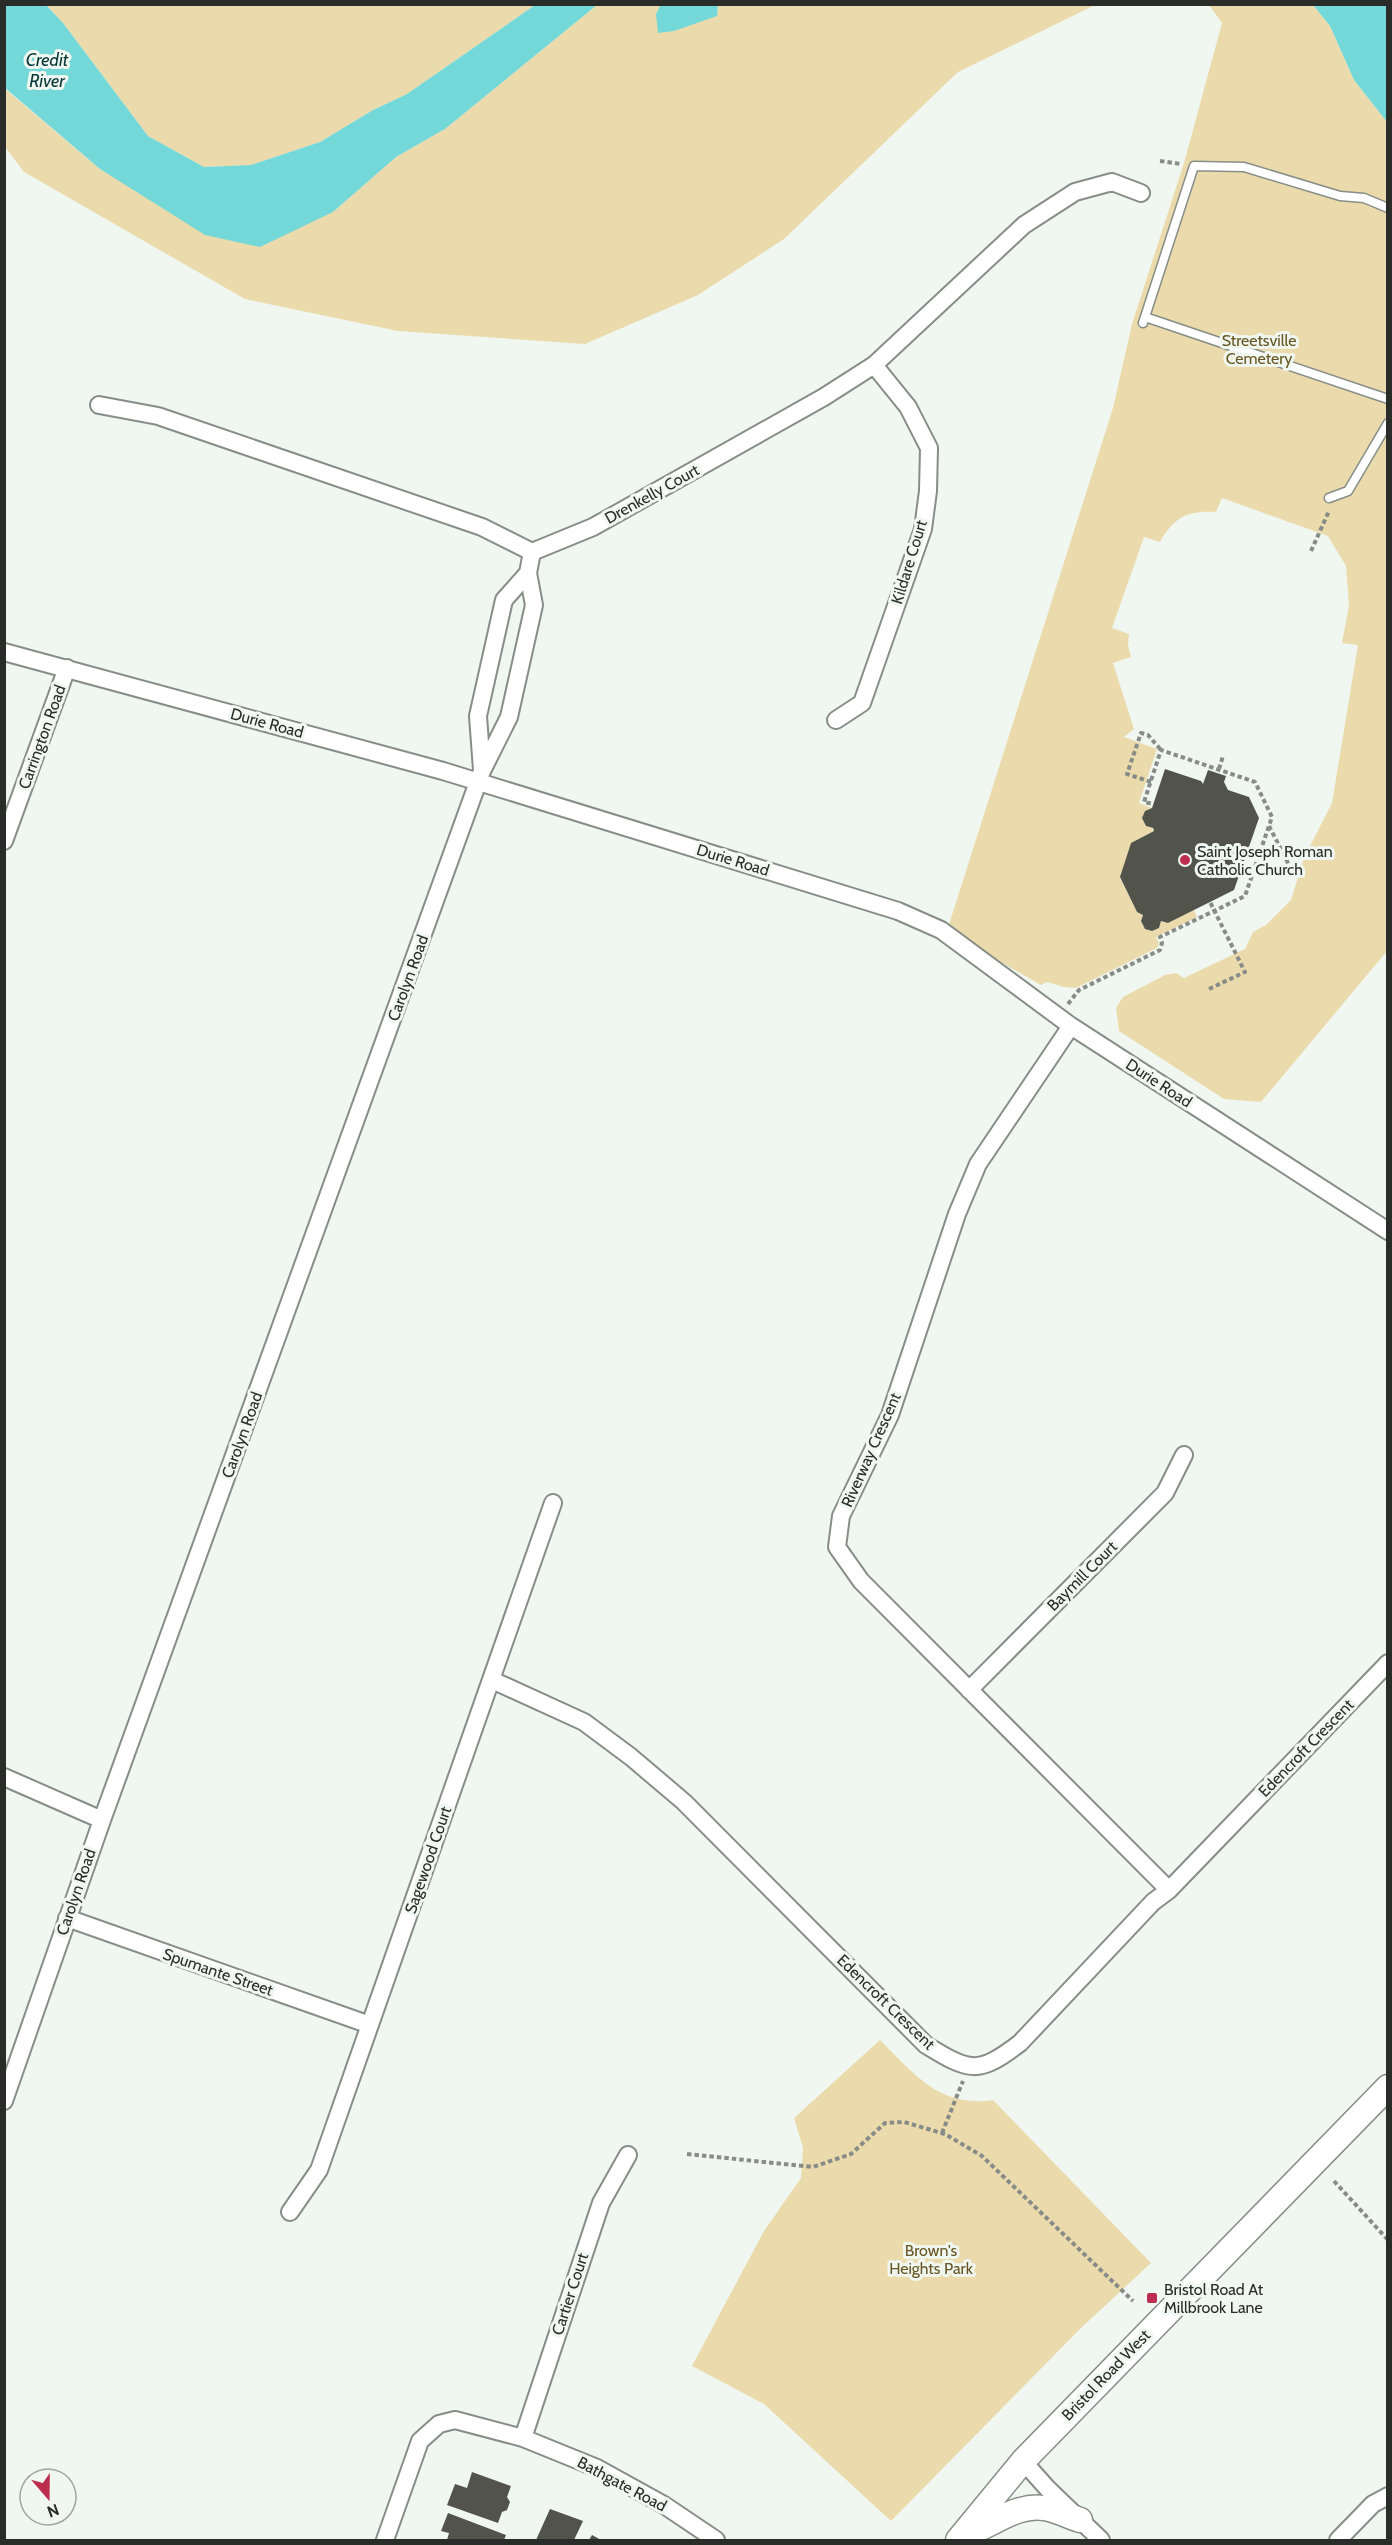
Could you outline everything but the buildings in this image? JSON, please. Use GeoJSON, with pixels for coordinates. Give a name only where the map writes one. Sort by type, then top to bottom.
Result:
{"type":"FeatureCollection","features":[{"type":"Feature","properties":{"kind":"street","name":"Drenkelly Court"},"geometry":{"type":"LineString","coordinates":[[532,552],[593,527],[824,398],[874,365],[1024,225],[1075,192],[1112,182],[1141,193]]}},
{"type":"Feature","properties":{"kind":"street","name":"Kildare Court"},"geometry":{"type":"LineString","coordinates":[[836,720],[862,703],[922,529],[928,491],[929,448],[908,407],[874,365]]}},
{"type":"Feature","properties":{"kind":"street"},"geometry":{"type":"LineString","coordinates":[[99,405],[158,416],[482,527],[532,552]]}},
{"type":"Feature","properties":{"kind":"street","name":"Carolyn Road"},"geometry":{"type":"LineString","coordinates":[[4,2101],[102,1820],[481,777],[509,717],[534,605],[528,573],[532,552]]}},
{"type":"Feature","properties":{"kind":"street","name":"Carolyn Road"},"geometry":{"type":"LineString","coordinates":[[481,777],[478,716],[504,600],[528,573]]}},
{"type":"Feature","properties":{"kind":"street","name":"Durie Road"},"geometry":{"type":"LineString","coordinates":[[4,652],[481,777],[898,911],[941,930],[1065,1022],[1388,1231]]}},
{"type":"Feature","properties":{"kind":"street","name":"Carrington Road"},"geometry":{"type":"LineString","coordinates":[[4,841],[67,668]]}},
{"type":"Feature","properties":{"kind":"street","name":"Riverway Crescent"},"geometry":{"type":"LineString","coordinates":[[1065,1022],[978,1164],[957,1214],[890,1415],[841,1516],[837,1547],[861,1581],[1169,1890]]}},
{"type":"Feature","properties":{"kind":"street","name":"Baymill Court"},"geometry":{"type":"LineString","coordinates":[[969,1690],[1165,1493],[1184,1455]]}},
{"type":"Feature","properties":{"kind":"street","name":"Sagewood Court"},"geometry":{"type":"LineString","coordinates":[[290,2212],[319,2170],[553,1503]]}},
{"type":"Feature","properties":{"kind":"street","name":"Edencroft Crescent"},"geometry":{"type":"LineString","coordinates":[[492,1680],[584,1722],[631,1757],[684,1802],[926,2045],[969,2067],[995,2062],[1020,2043],[1153,1902],[1169,1890],[1388,1663]]}},
{"type":"Feature","properties":{"kind":"street"},"geometry":{"type":"LineString","coordinates":[[4,1777],[102,1820]]}},
{"type":"Feature","properties":{"kind":"street","name":"Spumante Street"},"geometry":{"type":"LineString","coordinates":[[67,1918],[370,2025]]}},
{"type":"Feature","properties":{"kind":"street","name":"Bristol Road West"},"geometry":{"type":"LineString","coordinates":[[961,2538],[1023,2461],[1388,2087]]}},
{"type":"Feature","properties":{"kind":"street","name":"Cartier Court"},"geometry":{"type":"LineString","coordinates":[[523,2438],[601,2203],[627,2156]]}},
{"type":"Feature","properties":{"kind":"street","name":"Bathgate Road"},"geometry":{"type":"LineString","coordinates":[[385,2541],[417,2449],[425,2434],[447,2421],[464,2421],[523,2438],[597,2468],[632,2485],[716,2541]]}},
{"type":"Feature","properties":{"kind":"street"},"geometry":{"type":"LineString","coordinates":[[1023,2461],[1101,2541]]}},
{"type":"Feature","properties":{"kind":"street"},"geometry":{"type":"LineString","coordinates":[[1338,2541],[1373,2504],[1388,2496]]}},
{"type":"Feature","properties":{"kind":"street"},"geometry":{"type":"LineString","coordinates":[[961,2538],[1009,2513],[1030,2508],[1051,2510],[1080,2520]]}},
{"type":"Feature","properties":{"kind":"lane"},"geometry":{"type":"LineString","coordinates":[[1388,208],[1364,198],[1340,196],[1244,166],[1194,166],[1144,320],[1388,399]]}},
{"type":"Feature","properties":{"kind":"lane"},"geometry":{"type":"LineString","coordinates":[[1329,498],[1348,491],[1388,423]]}},
{"type":"Feature","properties":{"kind":"path"},"geometry":{"type":"LineString","coordinates":[[1160,161],[1194,166]]}},
{"type":"Feature","properties":{"kind":"path"},"geometry":{"type":"LineString","coordinates":[[1311,551],[1329,510]]}},
{"type":"Feature","properties":{"kind":"path"},"geometry":{"type":"LineString","coordinates":[[1065,1022],[1079,990],[1160,950],[1162,943],[1160,937],[1245,896],[1272,817],[1255,782],[1161,750],[1148,735],[1141,733],[1127,774],[1151,782]]}},
{"type":"Feature","properties":{"kind":"path"},"geometry":{"type":"LineString","coordinates":[[1153,804],[1144,802],[1161,750]]}},
{"type":"Feature","properties":{"kind":"path"},"geometry":{"type":"LineString","coordinates":[[1219,769],[1223,756]]}},
{"type":"Feature","properties":{"kind":"path"},"geometry":{"type":"LineString","coordinates":[[1269,826],[1290,867]]}},
{"type":"Feature","properties":{"kind":"path"},"geometry":{"type":"LineString","coordinates":[[1209,989],[1245,972],[1210,902]]}},
{"type":"Feature","properties":{"kind":"path"},"geometry":{"type":"LineString","coordinates":[[942,2133],[969,2067]]}},
{"type":"Feature","properties":{"kind":"path"},"geometry":{"type":"LineString","coordinates":[[687,2154],[813,2167],[851,2154],[885,2123],[904,2121],[942,2133],[982,2156],[1133,2301]]}},
{"type":"Feature","properties":{"kind":"path"},"geometry":{"type":"LineString","coordinates":[[1334,2181],[1388,2240]]}},
{"type":"Feature","properties":{"kind":"green space"},"geometry":{"type":"Polygon","coordinates":[[[46,5],[535,5],[407,94],[373,110],[320,142],[251,165],[204,167],[148,136],[63,23],[46,5]]]}},
{"type":"Feature","properties":{"kind":"green space"},"geometry":{"type":"Polygon","coordinates":[[[597,5],[661,5],[656,14],[717,16],[718,5],[1095,5],[958,72],[784,239],[698,295],[585,344],[398,331],[245,299],[24,172],[5,147],[4,88],[100,169],[333,212],[396,157],[445,129],[597,5]]]}},
{"type":"Feature","properties":{"kind":"green space","name":"Streetsville Cemetery"},"geometry":{"type":"Polygon","coordinates":[[[1209,5],[1313,5],[1330,26],[1354,80],[1387,122],[1387,951],[1261,1102],[1224,1099],[1119,1031],[1116,1008],[1123,997],[1165,975],[1176,973],[1184,978],[1245,949],[1253,932],[1266,925],[1291,900],[1304,858],[1332,803],[1358,645],[1342,643],[1349,605],[1346,566],[1328,536],[1222,498],[1216,512],[1197,512],[1183,517],[1171,526],[1160,542],[1144,537],[1112,628],[1129,634],[1128,645],[1131,657],[1113,663],[1134,729],[1124,737],[1157,749],[1139,803],[1152,808],[1145,811],[1142,818],[1154,831],[1131,843],[1120,878],[1137,912],[1143,915],[1141,921],[1145,929],[1152,931],[1159,928],[1161,921],[1168,923],[1194,910],[1197,917],[1156,937],[1159,943],[1157,948],[1076,988],[1047,982],[1041,985],[947,931],[1113,408],[1132,324],[1184,163],[1222,23],[1209,5]]]}},
{"type":"Feature","properties":{"kind":"green space","name":"Brown's Heights Park"},"geometry":{"type":"Polygon","coordinates":[[[880,2040],[929,2086],[958,2099],[993,2100],[1151,2263],[1081,2328],[891,2521],[764,2404],[692,2366],[764,2231],[801,2178],[803,2148],[794,2118],[880,2040]]]}},
{"type":"Feature","properties":{"kind":"water","name":"Credit River"},"geometry":{"type":"Polygon","coordinates":[[[5,4],[46,5],[63,23],[148,136],[204,167],[251,165],[320,142],[373,110],[407,94],[535,5],[597,5],[445,129],[396,157],[333,212],[260,247],[205,235],[100,169],[5,88],[5,4]]]}},
{"type":"Feature","properties":{"kind":"water"},"geometry":{"type":"Polygon","coordinates":[[[661,4],[718,4],[717,16],[674,31],[658,33],[656,14],[661,4]]]}},
{"type":"Feature","properties":{"kind":"water"},"geometry":{"type":"Polygon","coordinates":[[[1313,5],[1387,5],[1387,122],[1354,80],[1330,26],[1313,5]]]}},
{"type":"Feature","properties":{"kind":"place","name":"Saint Joseph Roman Catholic Church"},"geometry":{"type":"Point","coordinates":[1185,860]}},
{"type":"Feature","properties":{"kind":"place","name":"Bristol Road At Millbrook Lane"},"geometry":{"type":"Point","coordinates":[1152,2298]}}]}
